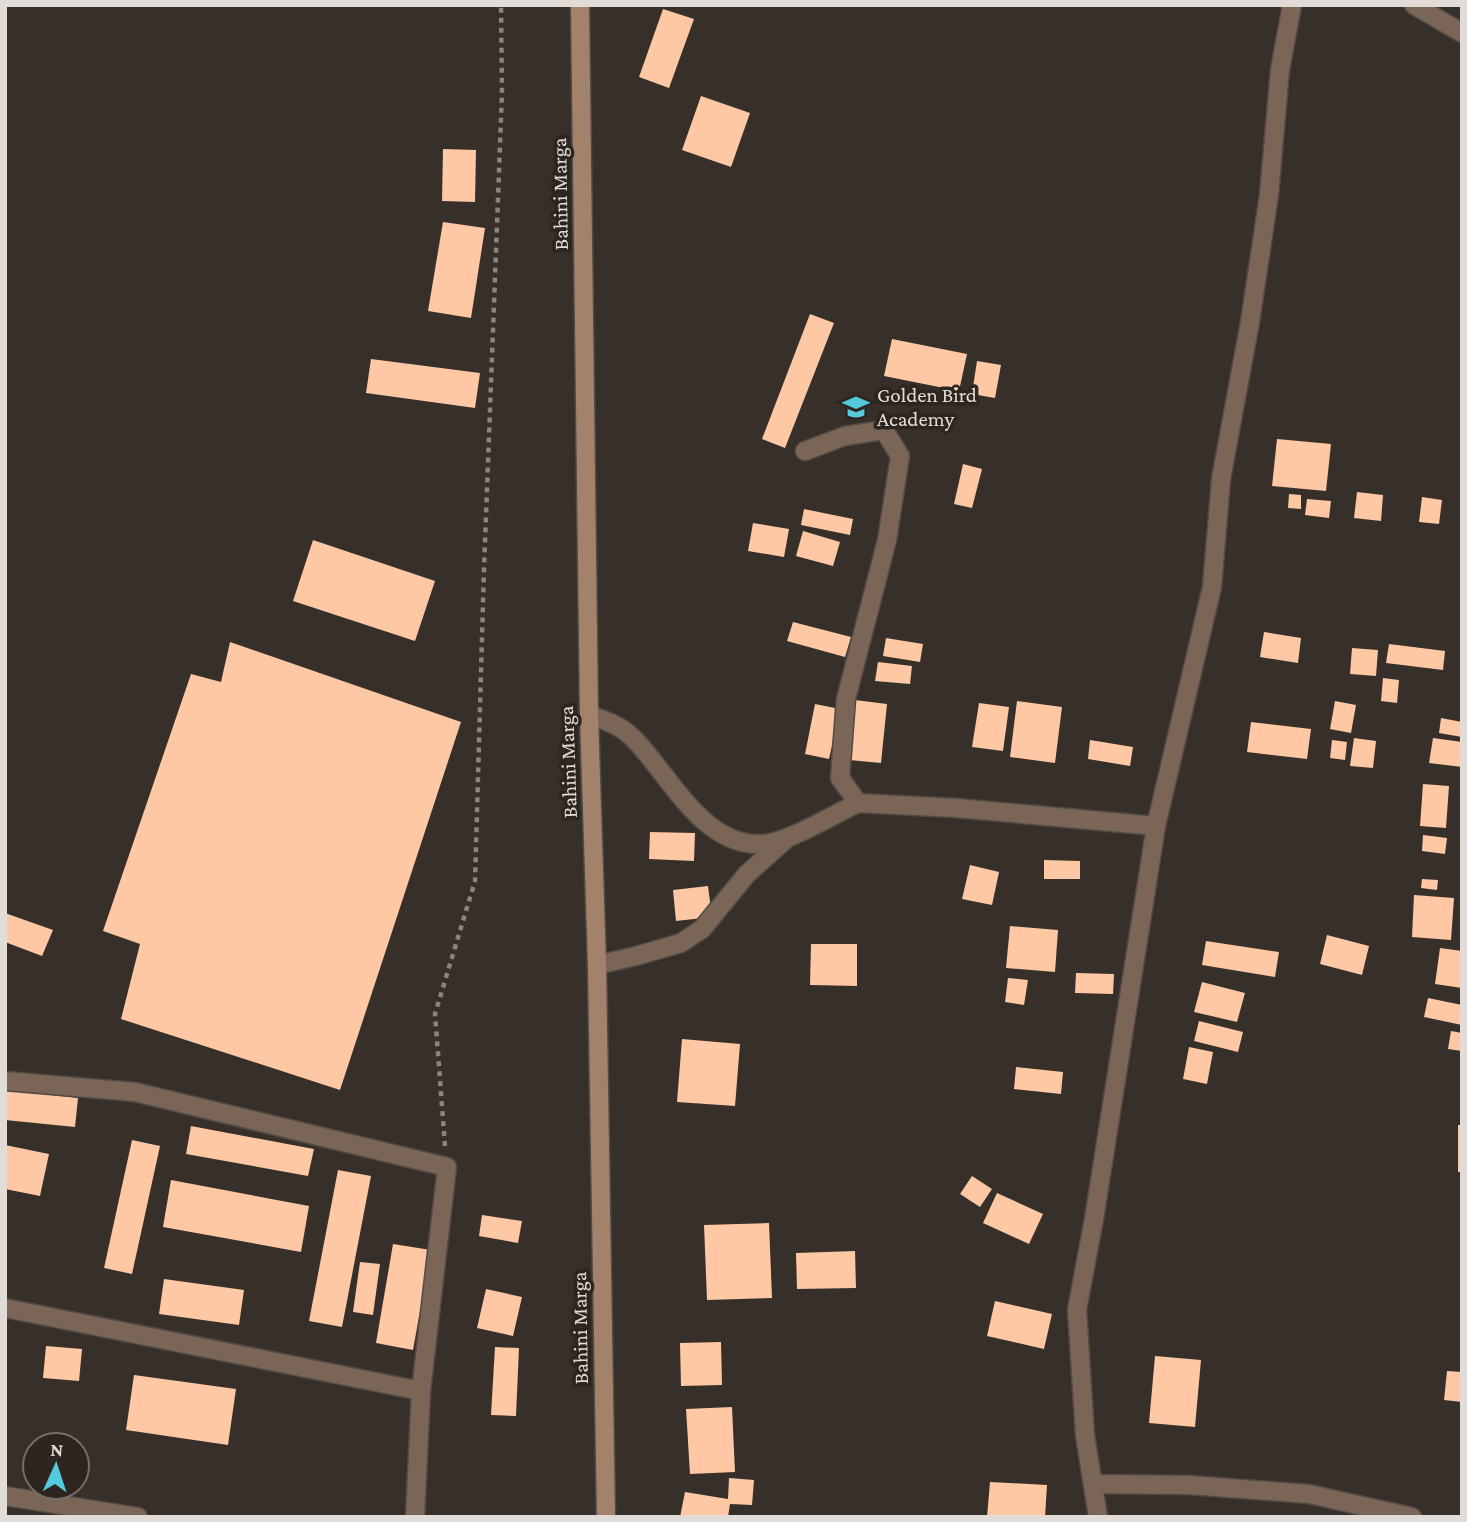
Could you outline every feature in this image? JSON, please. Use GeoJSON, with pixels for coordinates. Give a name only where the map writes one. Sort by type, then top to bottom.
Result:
{"type":"FeatureCollection","features":[{"type":"Feature","properties":{"kind":"street","name":"Bahini Marga"},"geometry":{"type":"LineString","coordinates":[[580,5],[589,715],[597,965],[606,1517]]}},
{"type":"Feature","properties":{"kind":"street"},"geometry":{"type":"LineString","coordinates":[[1098,1517],[1085,1435],[1077,1310],[1094,1219],[1156,826],[1212,587],[1222,479],[1269,195],[1280,70],[1292,5]]}},
{"type":"Feature","properties":{"kind":"street"},"geometry":{"type":"LineString","coordinates":[[1414,5],[1462,33]]}},
{"type":"Feature","properties":{"kind":"street"},"geometry":{"type":"LineString","coordinates":[[805,451],[845,436],[884,430],[900,456],[887,540],[846,699],[840,778],[858,803]]}},
{"type":"Feature","properties":{"kind":"street"},"geometry":{"type":"LineString","coordinates":[[589,715],[612,723],[631,736],[684,801],[709,825],[733,840],[756,844],[786,838],[858,803],[956,808],[1156,826]]}},
{"type":"Feature","properties":{"kind":"street"},"geometry":{"type":"LineString","coordinates":[[597,965],[681,943],[702,929],[747,874],[786,838]]}},
{"type":"Feature","properties":{"kind":"street"},"geometry":{"type":"LineString","coordinates":[[5,1081],[135,1092],[447,1167],[421,1391],[415,1517]]}},
{"type":"Feature","properties":{"kind":"street"},"geometry":{"type":"LineString","coordinates":[[5,1308],[421,1391]]}},
{"type":"Feature","properties":{"kind":"street"},"geometry":{"type":"LineString","coordinates":[[1093,1484],[1189,1485],[1309,1494],[1412,1517]]}},
{"type":"Feature","properties":{"kind":"street"},"geometry":{"type":"LineString","coordinates":[[5,1496],[138,1517]]}},
{"type":"Feature","properties":{"kind":"path"},"geometry":{"type":"LineString","coordinates":[[447,1167],[435,1014],[475,881],[486,489],[502,92],[501,5]]}},
{"type":"Feature","properties":{"kind":"building"},"geometry":{"type":"Polygon","coordinates":[[[663,9],[694,19],[669,88],[639,77],[663,9]]]}},
{"type":"Feature","properties":{"kind":"building"},"geometry":{"type":"Polygon","coordinates":[[[701,96],[750,113],[731,167],[682,150],[701,96]]]}},
{"type":"Feature","properties":{"kind":"building"},"geometry":{"type":"Polygon","coordinates":[[[443,149],[476,150],[475,202],[442,201],[443,149]]]}},
{"type":"Feature","properties":{"kind":"building"},"geometry":{"type":"Polygon","coordinates":[[[443,222],[485,228],[471,318],[428,311],[443,222]]]}},
{"type":"Feature","properties":{"kind":"building"},"geometry":{"type":"Polygon","coordinates":[[[810,314],[834,323],[785,448],[762,439],[810,314]]]}},
{"type":"Feature","properties":{"kind":"building"},"geometry":{"type":"Polygon","coordinates":[[[892,339],[967,354],[959,391],[884,376],[892,339]]]}},
{"type":"Feature","properties":{"kind":"building"},"geometry":{"type":"Polygon","coordinates":[[[371,359],[480,373],[475,408],[366,393],[371,359]]]}},
{"type":"Feature","properties":{"kind":"building"},"geometry":{"type":"Polygon","coordinates":[[[977,361],[1001,365],[995,398],[972,394],[977,361]]]}},
{"type":"Feature","properties":{"kind":"building"},"geometry":{"type":"Polygon","coordinates":[[[1277,439],[1331,444],[1326,491],[1272,486],[1277,439]]]}},
{"type":"Feature","properties":{"kind":"building"},"geometry":{"type":"Polygon","coordinates":[[[963,464],[982,469],[972,508],[954,504],[963,464]]]}},
{"type":"Feature","properties":{"kind":"building"},"geometry":{"type":"Polygon","coordinates":[[[1357,492],[1383,495],[1381,521],[1354,518],[1357,492]]]}},
{"type":"Feature","properties":{"kind":"building"},"geometry":{"type":"Polygon","coordinates":[[[1289,494],[1301,495],[1301,509],[1288,508],[1289,494]]]}},
{"type":"Feature","properties":{"kind":"building"},"geometry":{"type":"Polygon","coordinates":[[[1422,497],[1442,500],[1439,524],[1419,522],[1422,497]]]}},
{"type":"Feature","properties":{"kind":"building"},"geometry":{"type":"Polygon","coordinates":[[[1307,499],[1331,501],[1329,518],[1305,515],[1307,499]]]}},
{"type":"Feature","properties":{"kind":"building"},"geometry":{"type":"Polygon","coordinates":[[[804,509],[853,519],[850,535],[801,525],[804,509]]]}},
{"type":"Feature","properties":{"kind":"building"},"geometry":{"type":"Polygon","coordinates":[[[753,523],[789,529],[784,557],[748,551],[753,523]]]}},
{"type":"Feature","properties":{"kind":"building"},"geometry":{"type":"Polygon","coordinates":[[[803,531],[840,542],[833,566],[796,556],[803,531]]]}},
{"type":"Feature","properties":{"kind":"building"},"geometry":{"type":"Polygon","coordinates":[[[313,540],[435,581],[415,641],[293,601],[313,540]]]}},
{"type":"Feature","properties":{"kind":"building"},"geometry":{"type":"Polygon","coordinates":[[[793,622],[851,637],[845,657],[787,641],[793,622]]]}},
{"type":"Feature","properties":{"kind":"building"},"geometry":{"type":"Polygon","coordinates":[[[1264,632],[1301,638],[1298,663],[1260,657],[1264,632]]]}},
{"type":"Feature","properties":{"kind":"building"},"geometry":{"type":"Polygon","coordinates":[[[886,638],[923,644],[920,662],[883,656],[886,638]]]}},
{"type":"Feature","properties":{"kind":"building"},"geometry":{"type":"Polygon","coordinates":[[[230,642],[461,722],[340,1090],[121,1019],[140,944],[103,931],[191,674],[221,682],[230,642]]]}},
{"type":"Feature","properties":{"kind":"building"},"geometry":{"type":"Polygon","coordinates":[[[1389,644],[1445,651],[1443,670],[1386,663],[1389,644]]]}},
{"type":"Feature","properties":{"kind":"building"},"geometry":{"type":"Polygon","coordinates":[[[1352,648],[1378,650],[1376,676],[1350,674],[1352,648]]]}},
{"type":"Feature","properties":{"kind":"building"},"geometry":{"type":"Polygon","coordinates":[[[878,662],[912,666],[910,684],[875,681],[878,662]]]}},
{"type":"Feature","properties":{"kind":"building"},"geometry":{"type":"Polygon","coordinates":[[[1383,678],[1399,680],[1397,703],[1381,701],[1383,678]]]}},
{"type":"Feature","properties":{"kind":"building"},"geometry":{"type":"Polygon","coordinates":[[[855,700],[887,704],[881,763],[849,760],[855,700]]]}},
{"type":"Feature","properties":{"kind":"building"},"geometry":{"type":"Polygon","coordinates":[[[1017,701],[1062,707],[1055,763],[1010,757],[1017,701]]]}},
{"type":"Feature","properties":{"kind":"building"},"geometry":{"type":"Polygon","coordinates":[[[1335,701],[1356,705],[1351,733],[1330,729],[1335,701]]]}},
{"type":"Feature","properties":{"kind":"building"},"geometry":{"type":"Polygon","coordinates":[[[979,703],[1009,707],[1003,751],[972,747],[979,703]]]}},
{"type":"Feature","properties":{"kind":"building"},"geometry":{"type":"Polygon","coordinates":[[[815,704],[840,709],[829,759],[805,754],[815,704]]]}},
{"type":"Feature","properties":{"kind":"building"},"geometry":{"type":"Polygon","coordinates":[[[1441,718],[1462,722],[1462,737],[1439,733],[1441,718]]]}},
{"type":"Feature","properties":{"kind":"building"},"geometry":{"type":"Polygon","coordinates":[[[1251,722],[1311,729],[1307,759],[1247,752],[1251,722]]]}},
{"type":"Feature","properties":{"kind":"building"},"geometry":{"type":"Polygon","coordinates":[[[1354,738],[1376,741],[1373,768],[1350,766],[1354,738]]]}},
{"type":"Feature","properties":{"kind":"building"},"geometry":{"type":"Polygon","coordinates":[[[1433,738],[1462,742],[1462,767],[1429,763],[1433,738]]]}},
{"type":"Feature","properties":{"kind":"building"},"geometry":{"type":"Polygon","coordinates":[[[1090,740],[1133,747],[1130,766],[1088,759],[1090,740]]]}},
{"type":"Feature","properties":{"kind":"building"},"geometry":{"type":"Polygon","coordinates":[[[1332,740],[1347,742],[1345,760],[1330,758],[1332,740]]]}},
{"type":"Feature","properties":{"kind":"building"},"geometry":{"type":"Polygon","coordinates":[[[1423,784],[1449,786],[1446,828],[1420,826],[1423,784]]]}},
{"type":"Feature","properties":{"kind":"building"},"geometry":{"type":"Polygon","coordinates":[[[650,832],[695,833],[694,861],[649,859],[650,832]]]}},
{"type":"Feature","properties":{"kind":"building"},"geometry":{"type":"Polygon","coordinates":[[[1423,835],[1447,838],[1445,854],[1422,851],[1423,835]]]}},
{"type":"Feature","properties":{"kind":"building"},"geometry":{"type":"Polygon","coordinates":[[[1044,860],[1080,861],[1080,879],[1044,879],[1044,860]]]}},
{"type":"Feature","properties":{"kind":"building"},"geometry":{"type":"Polygon","coordinates":[[[970,865],[999,872],[992,905],[962,899],[970,865]]]}},
{"type":"Feature","properties":{"kind":"building"},"geometry":{"type":"Polygon","coordinates":[[[1422,879],[1438,880],[1437,890],[1421,888],[1422,879]]]}},
{"type":"Feature","properties":{"kind":"building"},"geometry":{"type":"Polygon","coordinates":[[[708,886],[712,917],[676,921],[673,890],[708,886]]]}},
{"type":"Feature","properties":{"kind":"building"},"geometry":{"type":"Polygon","coordinates":[[[1414,895],[1454,898],[1451,940],[1412,937],[1414,895]]]}},
{"type":"Feature","properties":{"kind":"building"},"geometry":{"type":"Polygon","coordinates":[[[5,913],[53,930],[42,956],[5,942],[5,913]]]}},
{"type":"Feature","properties":{"kind":"building"},"geometry":{"type":"Polygon","coordinates":[[[1010,926],[1058,930],[1055,972],[1006,968],[1010,926]]]}},
{"type":"Feature","properties":{"kind":"building"},"geometry":{"type":"Polygon","coordinates":[[[1327,935],[1369,946],[1362,975],[1320,964],[1327,935]]]}},
{"type":"Feature","properties":{"kind":"building"},"geometry":{"type":"Polygon","coordinates":[[[1206,941],[1279,952],[1275,977],[1202,965],[1206,941]]]}},
{"type":"Feature","properties":{"kind":"building"},"geometry":{"type":"Polygon","coordinates":[[[811,944],[857,944],[857,986],[810,985],[811,944]]]}},
{"type":"Feature","properties":{"kind":"building"},"geometry":{"type":"Polygon","coordinates":[[[1440,948],[1462,951],[1462,988],[1435,984],[1440,948]]]}},
{"type":"Feature","properties":{"kind":"building"},"geometry":{"type":"Polygon","coordinates":[[[1076,973],[1114,974],[1113,994],[1075,993],[1076,973]]]}},
{"type":"Feature","properties":{"kind":"building"},"geometry":{"type":"Polygon","coordinates":[[[1008,978],[1028,980],[1024,1005],[1005,1002],[1008,978]]]}},
{"type":"Feature","properties":{"kind":"building"},"geometry":{"type":"Polygon","coordinates":[[[1202,982],[1245,993],[1237,1022],[1194,1012],[1202,982]]]}},
{"type":"Feature","properties":{"kind":"building"},"geometry":{"type":"Polygon","coordinates":[[[1428,998],[1462,1005],[1462,1025],[1424,1017],[1428,998]]]}},
{"type":"Feature","properties":{"kind":"building"},"geometry":{"type":"Polygon","coordinates":[[[1199,1021],[1243,1032],[1238,1052],[1194,1041],[1199,1021]]]}},
{"type":"Feature","properties":{"kind":"building"},"geometry":{"type":"Polygon","coordinates":[[[1451,1031],[1462,1033],[1462,1051],[1448,1049],[1451,1031]]]}},
{"type":"Feature","properties":{"kind":"building"},"geometry":{"type":"Polygon","coordinates":[[[682,1039],[740,1044],[735,1106],[677,1102],[682,1039]]]}},
{"type":"Feature","properties":{"kind":"building"},"geometry":{"type":"Polygon","coordinates":[[[1189,1047],[1213,1052],[1207,1084],[1183,1079],[1189,1047]]]}},
{"type":"Feature","properties":{"kind":"building"},"geometry":{"type":"Polygon","coordinates":[[[1016,1067],[1063,1072],[1061,1094],[1014,1089],[1016,1067]]]}},
{"type":"Feature","properties":{"kind":"building"},"geometry":{"type":"Polygon","coordinates":[[[5,1090],[78,1098],[75,1127],[5,1120],[5,1090]]]}},
{"type":"Feature","properties":{"kind":"building"},"geometry":{"type":"Polygon","coordinates":[[[1458,1125],[1462,1125],[1462,1172],[1458,1172],[1458,1125]]]}},
{"type":"Feature","properties":{"kind":"building"},"geometry":{"type":"Polygon","coordinates":[[[191,1126],[314,1149],[308,1176],[186,1154],[191,1126]]]}},
{"type":"Feature","properties":{"kind":"building"},"geometry":{"type":"Polygon","coordinates":[[[132,1140],[160,1146],[132,1274],[104,1268],[132,1140]]]}},
{"type":"Feature","properties":{"kind":"building"},"geometry":{"type":"Polygon","coordinates":[[[5,1145],[49,1154],[40,1196],[5,1189],[5,1145]]]}},
{"type":"Feature","properties":{"kind":"building"},"geometry":{"type":"Polygon","coordinates":[[[338,1170],[371,1176],[342,1327],[309,1321],[338,1170]]]}},
{"type":"Feature","properties":{"kind":"building"},"geometry":{"type":"Polygon","coordinates":[[[972,1176],[992,1189],[980,1207],[960,1194],[972,1176]]]}},
{"type":"Feature","properties":{"kind":"building"},"geometry":{"type":"Polygon","coordinates":[[[171,1180],[309,1206],[301,1252],[163,1227],[171,1180]]]}},
{"type":"Feature","properties":{"kind":"building"},"geometry":{"type":"Polygon","coordinates":[[[997,1193],[1043,1214],[1029,1244],[983,1223],[997,1193]]]}},
{"type":"Feature","properties":{"kind":"building"},"geometry":{"type":"Polygon","coordinates":[[[482,1215],[522,1221],[518,1243],[479,1236],[482,1215]]]}},
{"type":"Feature","properties":{"kind":"building"},"geometry":{"type":"Polygon","coordinates":[[[769,1223],[772,1298],[707,1300],[704,1225],[769,1223]]]}},
{"type":"Feature","properties":{"kind":"building"},"geometry":{"type":"Polygon","coordinates":[[[393,1244],[431,1250],[413,1350],[376,1343],[393,1244]]]}},
{"type":"Feature","properties":{"kind":"building"},"geometry":{"type":"Polygon","coordinates":[[[855,1251],[856,1288],[797,1289],[796,1253],[855,1251]]]}},
{"type":"Feature","properties":{"kind":"building"},"geometry":{"type":"Polygon","coordinates":[[[360,1262],[380,1264],[373,1315],[353,1312],[360,1262]]]}},
{"type":"Feature","properties":{"kind":"building"},"geometry":{"type":"Polygon","coordinates":[[[164,1279],[244,1290],[239,1325],[159,1314],[164,1279]]]}},
{"type":"Feature","properties":{"kind":"building"},"geometry":{"type":"Polygon","coordinates":[[[486,1289],[522,1297],[513,1336],[477,1328],[486,1289]]]}},
{"type":"Feature","properties":{"kind":"building"},"geometry":{"type":"Polygon","coordinates":[[[995,1301],[1052,1314],[1044,1349],[987,1336],[995,1301]]]}},
{"type":"Feature","properties":{"kind":"building"},"geometry":{"type":"Polygon","coordinates":[[[721,1342],[722,1385],[681,1386],[680,1343],[721,1342]]]}},
{"type":"Feature","properties":{"kind":"building"},"geometry":{"type":"Polygon","coordinates":[[[46,1346],[82,1349],[79,1381],[43,1378],[46,1346]]]}},
{"type":"Feature","properties":{"kind":"building"},"geometry":{"type":"Polygon","coordinates":[[[495,1347],[519,1348],[516,1416],[491,1415],[495,1347]]]}},
{"type":"Feature","properties":{"kind":"building"},"geometry":{"type":"Polygon","coordinates":[[[1155,1356],[1201,1360],[1195,1427],[1149,1423],[1155,1356]]]}},
{"type":"Feature","properties":{"kind":"building"},"geometry":{"type":"Polygon","coordinates":[[[1447,1371],[1462,1372],[1462,1402],[1444,1400],[1447,1371]]]}},
{"type":"Feature","properties":{"kind":"building"},"geometry":{"type":"Polygon","coordinates":[[[134,1375],[236,1389],[228,1445],[126,1430],[134,1375]]]}},
{"type":"Feature","properties":{"kind":"building"},"geometry":{"type":"Polygon","coordinates":[[[732,1407],[735,1472],[690,1474],[686,1409],[732,1407]]]}},
{"type":"Feature","properties":{"kind":"building"},"geometry":{"type":"Polygon","coordinates":[[[729,1478],[754,1480],[752,1505],[730,1504],[728,1517],[680,1517],[685,1492],[728,1499],[729,1478]]]}},
{"type":"Feature","properties":{"kind":"building"},"geometry":{"type":"Polygon","coordinates":[[[990,1482],[1047,1485],[1045,1517],[987,1517],[990,1482]]]}},
{"type":"Feature","properties":{"kind":"place","name":"Golden Bird Academy"},"geometry":{"type":"Point","coordinates":[856,407]}}]}
